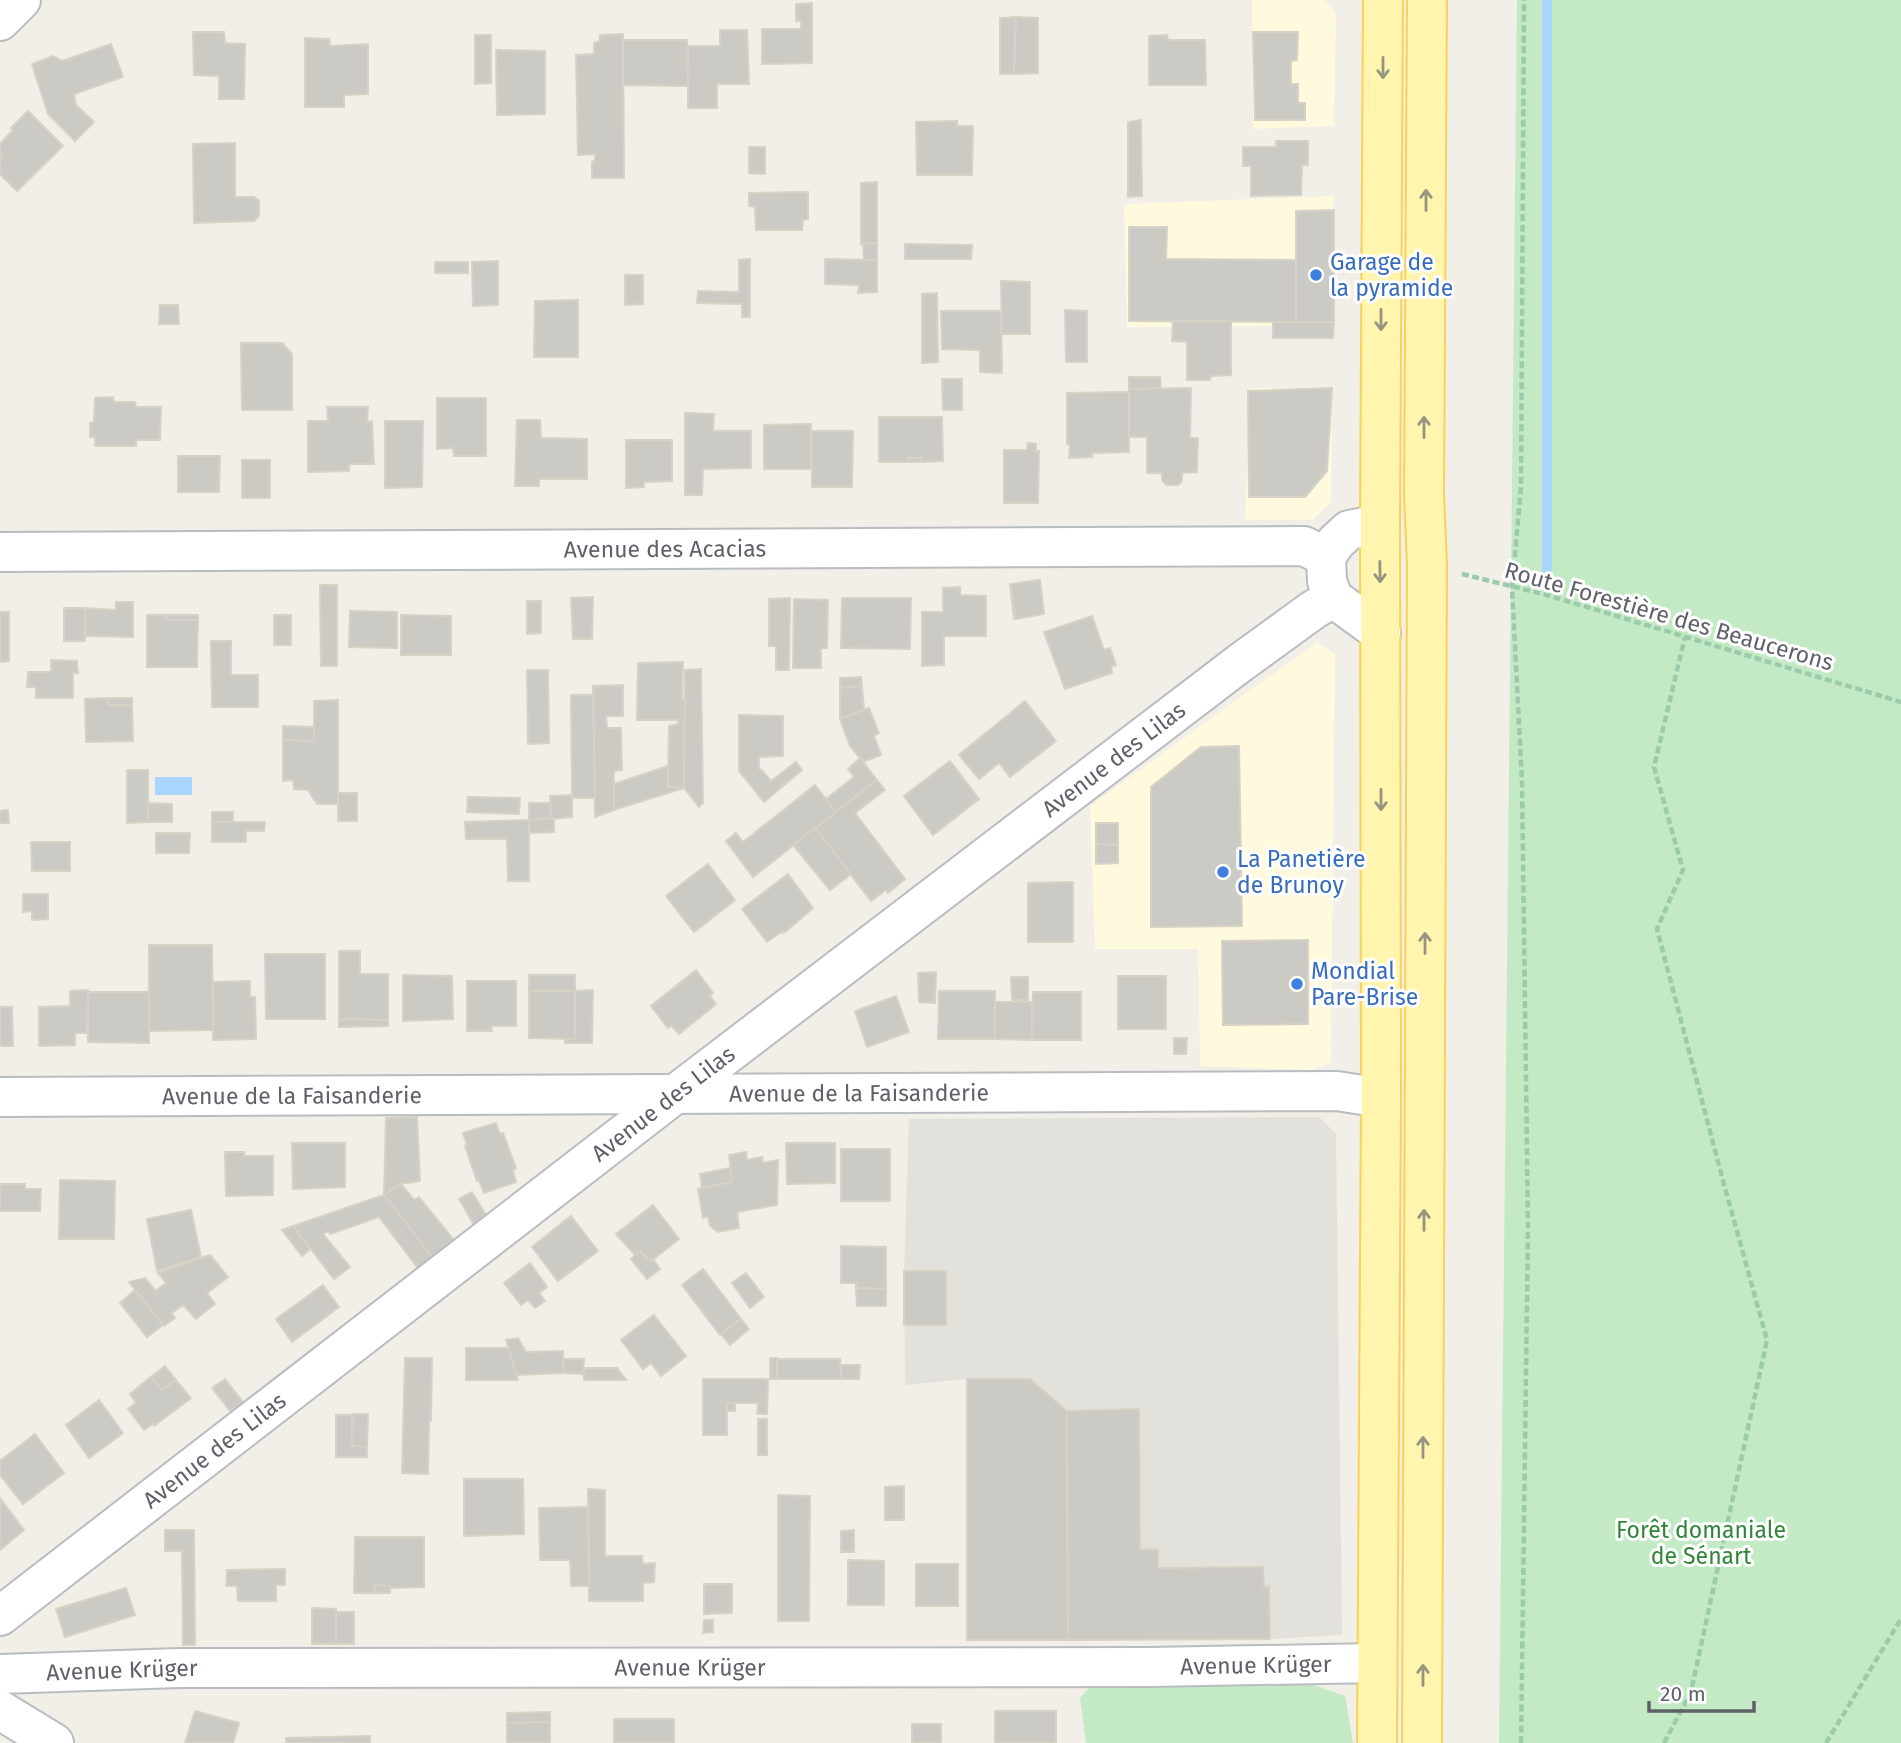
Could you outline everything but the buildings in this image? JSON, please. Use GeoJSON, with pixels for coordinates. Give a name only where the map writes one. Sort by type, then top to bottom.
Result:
{"type":"FeatureCollection","features":[{"type":"Feature","properties":{"kind":"main road"},"geometry":{"type":"LineString","coordinates":[[1377,1743],[1383,0]]}},
{"type":"Feature","properties":{"kind":"main road"},"geometry":{"type":"LineString","coordinates":[[1422,1743],[1427,0]]}},
{"type":"Feature","properties":{"kind":"street"},"geometry":{"type":"LineString","coordinates":[[0,21],[21,0]]}},
{"type":"Feature","properties":{"kind":"street"},"geometry":{"type":"LineString","coordinates":[[1380,524],[1349,530],[1336,542],[1326,557],[1327,581],[1333,598],[1381,633]]}},
{"type":"Feature","properties":{"kind":"street","name":"Avenue des Acacias"},"geometry":{"type":"LineString","coordinates":[[0,552],[1304,546],[1326,557]]}},
{"type":"Feature","properties":{"kind":"street","name":"Avenue des Lilas"},"geometry":{"type":"LineString","coordinates":[[0,1616],[674,1095],[1240,663],[1333,598]]}},
{"type":"Feature","properties":{"kind":"street","name":"Avenue de la Faisanderie"},"geometry":{"type":"LineString","coordinates":[[0,1097],[1337,1091],[1381,1098]]}},
{"type":"Feature","properties":{"kind":"street","name":"Avenue Krüger"},"geometry":{"type":"LineString","coordinates":[[0,1674],[179,1668],[1150,1667],[1377,1663]]}},
{"type":"Feature","properties":{"kind":"street"},"geometry":{"type":"LineString","coordinates":[[0,1710],[54,1743]]}},
{"type":"Feature","properties":{"kind":"path"},"geometry":{"type":"LineString","coordinates":[[1521,1743],[1528,1214],[1522,782],[1512,588],[1521,487],[1524,0]]}},
{"type":"Feature","properties":{"kind":"path","name":"Route Forestière des Beaucerons"},"geometry":{"type":"LineString","coordinates":[[1427,564],[1546,596],[1901,702]]}},
{"type":"Feature","properties":{"kind":"path"},"geometry":{"type":"LineString","coordinates":[[1664,1743],[1691,1692],[1767,1340],[1657,929],[1683,870],[1654,767],[1685,637]]}},
{"type":"Feature","properties":{"kind":"path"},"geometry":{"type":"LineString","coordinates":[[1826,1743],[1901,1619]]}},
{"type":"Feature","properties":{"kind":"shaded area"},"geometry":{"type":"Polygon","coordinates":[[[1252,0],[1325,0],[1336,14],[1334,126],[1253,129],[1252,0]]]}},
{"type":"Feature","properties":{"kind":"shaded area"},"geometry":{"type":"Polygon","coordinates":[[[1333,196],[1333,326],[1127,327],[1124,204],[1333,196]]]}},
{"type":"Feature","properties":{"kind":"shaded area"},"geometry":{"type":"Polygon","coordinates":[[[1250,388],[1332,389],[1331,502],[1313,520],[1245,520],[1250,388]]]}},
{"type":"Feature","properties":{"kind":"shaded area"},"geometry":{"type":"Polygon","coordinates":[[[1317,642],[1335,654],[1331,1063],[1311,1070],[1200,1066],[1198,949],[1095,949],[1090,806],[1317,642]]]}},
{"type":"Feature","properties":{"kind":"shaded area"},"geometry":{"type":"Polygon","coordinates":[[[1319,1117],[1336,1134],[1342,1635],[1270,1639],[967,1640],[967,1379],[905,1385],[904,1271],[909,1119],[1319,1117]]]}},
{"type":"Feature","properties":{"kind":"green space","name":"Forêt domaniale de Sénart"},"geometry":{"type":"Polygon","coordinates":[[[1517,0],[1901,0],[1901,1743],[1499,1743],[1517,0]]]}},
{"type":"Feature","properties":{"kind":"green space"},"geometry":{"type":"Polygon","coordinates":[[[1100,1677],[1299,1680],[1345,1696],[1353,1743],[1086,1743],[1080,1698],[1100,1677]]]}},
{"type":"Feature","properties":{"kind":"water"},"geometry":{"type":"Polygon","coordinates":[[[155,777],[192,777],[192,795],[155,795],[155,777]]]}},
{"type":"Feature","properties":{"kind":"waterway"},"geometry":{"type":"LineString","coordinates":[[1547,0],[1547,580]]}},
{"type":"Feature","properties":{"kind":"place","name":"Garage de la pyramide"},"geometry":{"type":"Point","coordinates":[1316,275]}},
{"type":"Feature","properties":{"kind":"place","name":"La Panetière de Brunoy"},"geometry":{"type":"Point","coordinates":[1223,872]}},
{"type":"Feature","properties":{"kind":"place","name":"Mondial Pare-Brise"},"geometry":{"type":"Point","coordinates":[1297,984]}}]}
